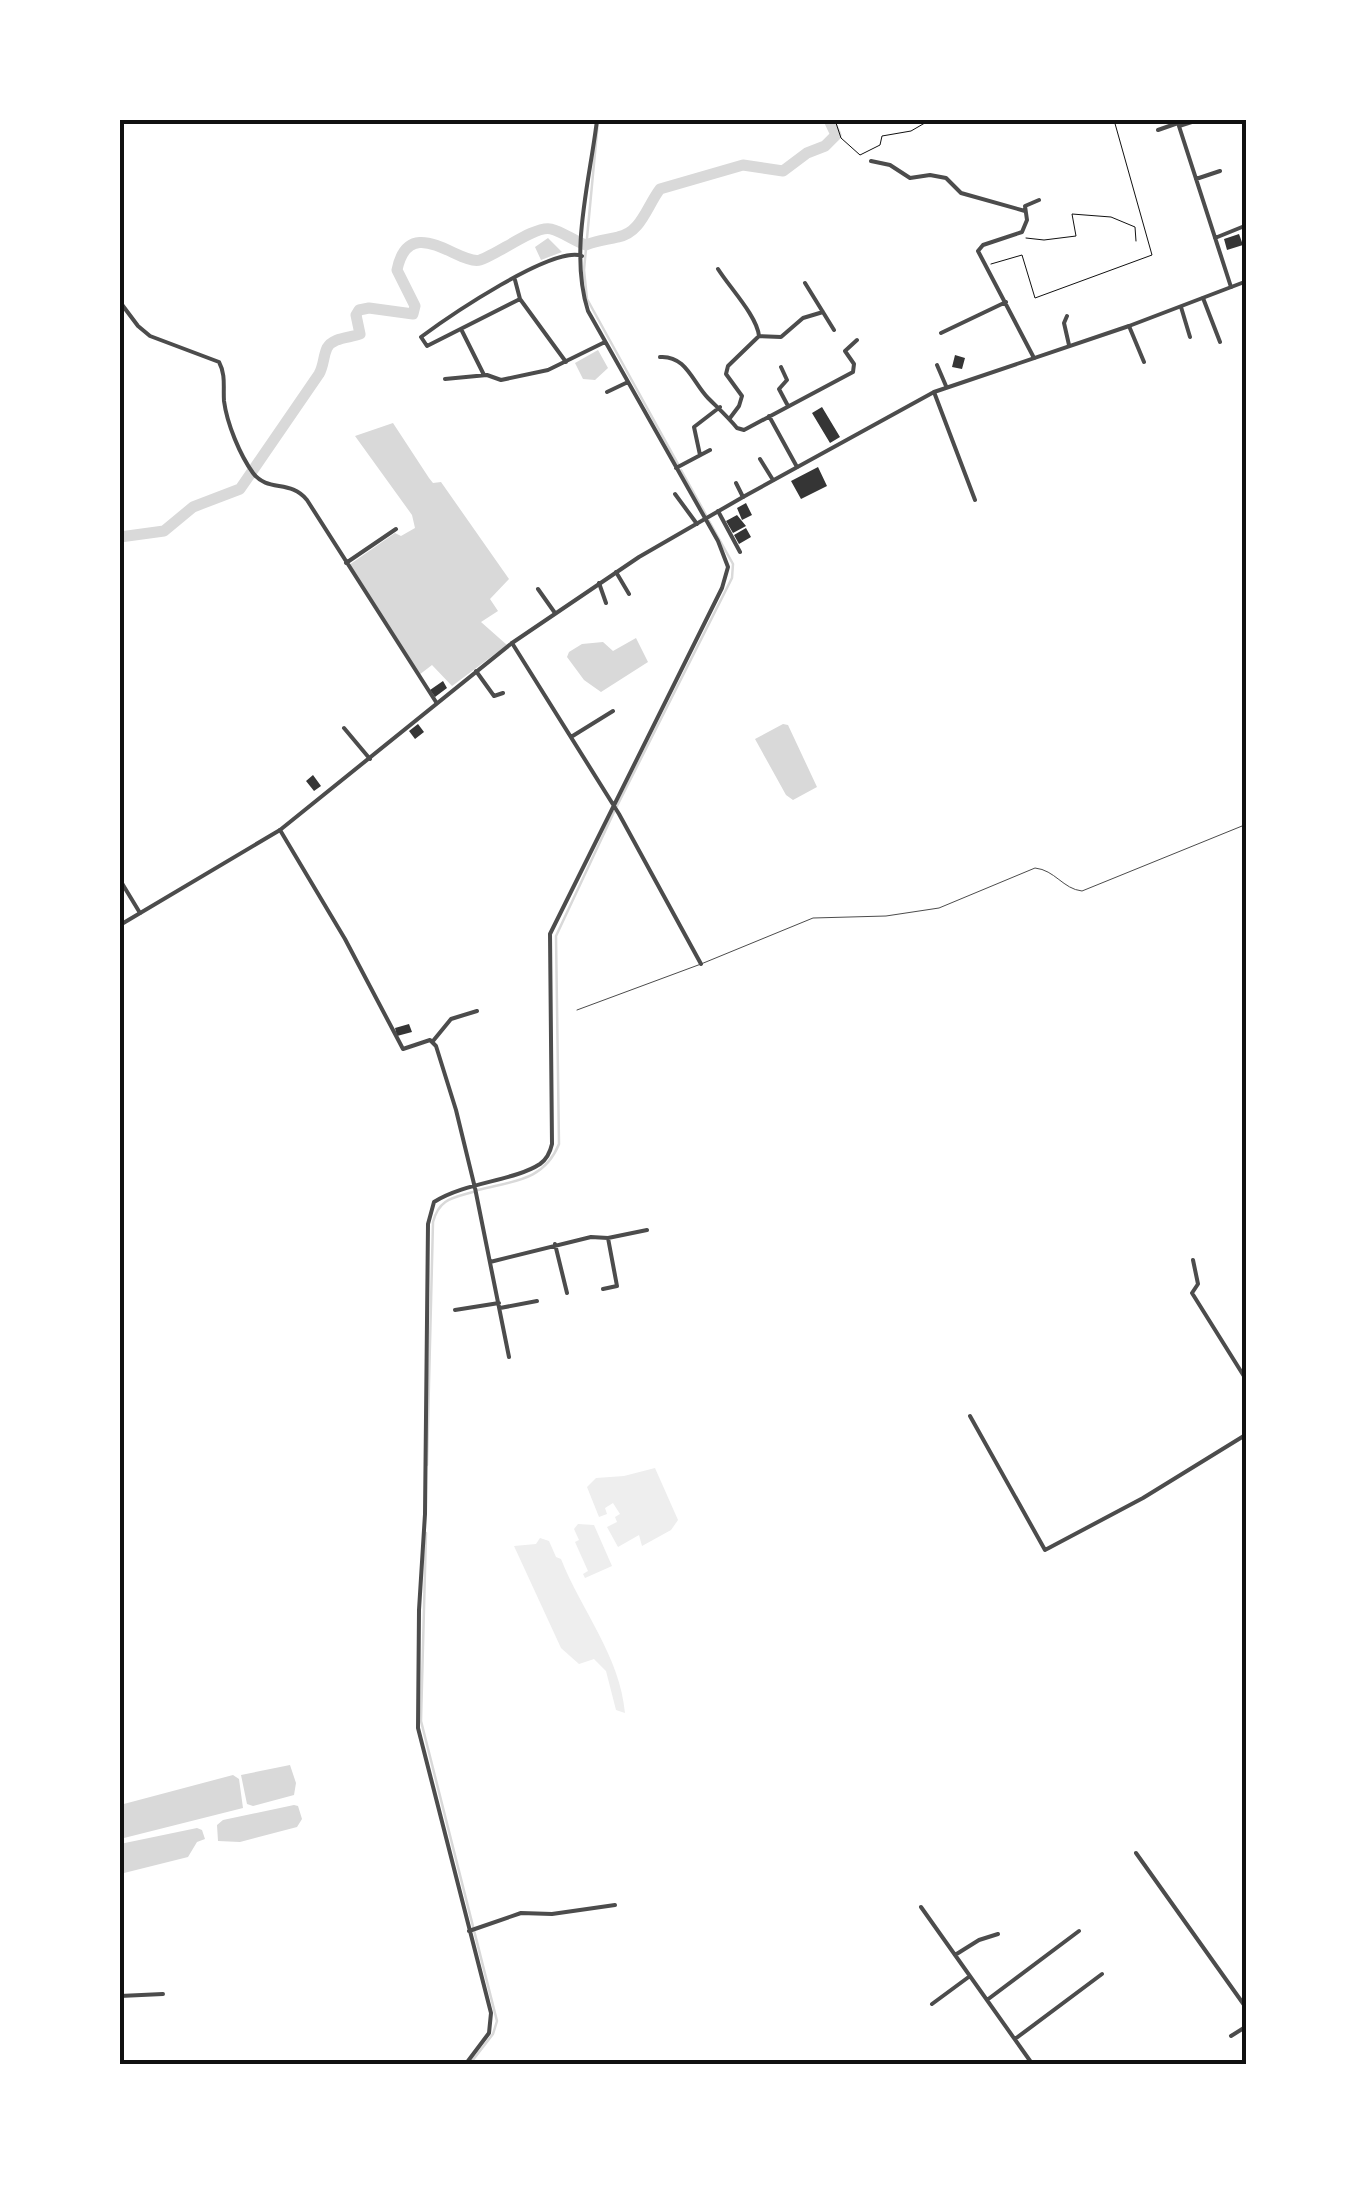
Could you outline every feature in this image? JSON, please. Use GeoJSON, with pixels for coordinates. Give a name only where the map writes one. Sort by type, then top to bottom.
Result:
{"type":"FeatureCollection","features":[{"type":"Feature","properties":{"kind":"street"},"geometry":{"type":"LineString","coordinates":[[465,2065],[489,2033],[492,2021],[472,1930],[420,1743],[418,1713],[428,1224],[434,1202],[450,1192],[536,1166],[549,1155],[550,934],[726,581],[726,558],[583,295],[582,248],[597,120]]}},
{"type":"Feature","properties":{"kind":"street"},"geometry":{"type":"LineString","coordinates":[[1158,130],[1198,120]]}},
{"type":"Feature","properties":{"kind":"street"},"geometry":{"type":"LineString","coordinates":[[1178,123],[1232,288]]}},
{"type":"Feature","properties":{"kind":"street"},"geometry":{"type":"LineString","coordinates":[[871,161],[890,165],[910,178],[946,178],[961,193],[1024,211]]}},
{"type":"Feature","properties":{"kind":"street"},"geometry":{"type":"LineString","coordinates":[[1196,179],[1220,171]]}},
{"type":"Feature","properties":{"kind":"street"},"geometry":{"type":"LineString","coordinates":[[1034,358],[979,250],[983,245],[1022,232],[1027,203],[1039,200]]}},
{"type":"Feature","properties":{"kind":"street"},"geometry":{"type":"LineString","coordinates":[[1215,238],[1247,226]]}},
{"type":"Feature","properties":{"kind":"street"},"geometry":{"type":"LineString","coordinates":[[520,299],[427,346],[421,337],[456,311],[530,268],[567,253],[582,256]]}},
{"type":"Feature","properties":{"kind":"street"},"geometry":{"type":"LineString","coordinates":[[718,269],[755,319],[759,336]]}},
{"type":"Feature","properties":{"kind":"street"},"geometry":{"type":"LineString","coordinates":[[515,280],[520,299],[566,362]]}},
{"type":"Feature","properties":{"kind":"street"},"geometry":{"type":"LineString","coordinates":[[120,926],[280,830],[512,643],[616,572],[704,519],[946,386],[1129,326],[1247,281]]}},
{"type":"Feature","properties":{"kind":"street"},"geometry":{"type":"LineString","coordinates":[[805,283],[834,330]]}},
{"type":"Feature","properties":{"kind":"street"},"geometry":{"type":"LineString","coordinates":[[1203,298],[1220,342]]}},
{"type":"Feature","properties":{"kind":"street"},"geometry":{"type":"LineString","coordinates":[[120,302],[150,336],[219,362],[227,418],[255,476],[270,485],[299,491],[436,702]]}},
{"type":"Feature","properties":{"kind":"street"},"geometry":{"type":"LineString","coordinates":[[942,333],[1006,302]]}},
{"type":"Feature","properties":{"kind":"street"},"geometry":{"type":"LineString","coordinates":[[1181,307],[1190,336]]}},
{"type":"Feature","properties":{"kind":"street"},"geometry":{"type":"LineString","coordinates":[[730,418],[742,396],[727,375],[727,368],[759,336],[781,337],[804,318],[823,312]]}},
{"type":"Feature","properties":{"kind":"street"},"geometry":{"type":"LineString","coordinates":[[1067,316],[1064,324],[1069,346]]}},
{"type":"Feature","properties":{"kind":"street"},"geometry":{"type":"LineString","coordinates":[[1129,326],[1144,362]]}},
{"type":"Feature","properties":{"kind":"street"},"geometry":{"type":"LineString","coordinates":[[462,330],[484,375]]}},
{"type":"Feature","properties":{"kind":"street"},"geometry":{"type":"LineString","coordinates":[[660,357],[674,358],[687,368],[708,398],[744,430],[853,372],[854,364],[845,351],[857,340]]}},
{"type":"Feature","properties":{"kind":"street"},"geometry":{"type":"LineString","coordinates":[[445,379],[484,375],[502,380],[548,370],[606,342]]}},
{"type":"Feature","properties":{"kind":"street"},"geometry":{"type":"LineString","coordinates":[[937,365],[946,386]]}},
{"type":"Feature","properties":{"kind":"street"},"geometry":{"type":"LineString","coordinates":[[781,367],[788,378],[779,389],[788,406]]}},
{"type":"Feature","properties":{"kind":"street"},"geometry":{"type":"LineString","coordinates":[[607,392],[628,382]]}},
{"type":"Feature","properties":{"kind":"street"},"geometry":{"type":"LineString","coordinates":[[934,392],[976,500]]}},
{"type":"Feature","properties":{"kind":"street"},"geometry":{"type":"LineString","coordinates":[[700,455],[694,428],[720,407]]}},
{"type":"Feature","properties":{"kind":"street"},"geometry":{"type":"LineString","coordinates":[[770,416],[797,467]]}},
{"type":"Feature","properties":{"kind":"street"},"geometry":{"type":"LineString","coordinates":[[676,468],[710,450]]}},
{"type":"Feature","properties":{"kind":"street"},"geometry":{"type":"LineString","coordinates":[[760,459],[773,480]]}},
{"type":"Feature","properties":{"kind":"street"},"geometry":{"type":"LineString","coordinates":[[736,483],[743,497]]}},
{"type":"Feature","properties":{"kind":"street"},"geometry":{"type":"LineString","coordinates":[[675,494],[697,524]]}},
{"type":"Feature","properties":{"kind":"street"},"geometry":{"type":"LineString","coordinates":[[718,511],[740,552]]}},
{"type":"Feature","properties":{"kind":"street"},"geometry":{"type":"LineString","coordinates":[[346,563],[396,529]]}},
{"type":"Feature","properties":{"kind":"street"},"geometry":{"type":"LineString","coordinates":[[616,572],[629,594]]}},
{"type":"Feature","properties":{"kind":"street"},"geometry":{"type":"LineString","coordinates":[[599,583],[606,604]]}},
{"type":"Feature","properties":{"kind":"street"},"geometry":{"type":"LineString","coordinates":[[538,589],[556,613]]}},
{"type":"Feature","properties":{"kind":"street"},"geometry":{"type":"LineString","coordinates":[[512,643],[571,736],[701,964]]}},
{"type":"Feature","properties":{"kind":"street"},"geometry":{"type":"LineString","coordinates":[[476,671],[494,696],[503,693]]}},
{"type":"Feature","properties":{"kind":"street"},"geometry":{"type":"LineString","coordinates":[[571,736],[613,710]]}},
{"type":"Feature","properties":{"kind":"street"},"geometry":{"type":"LineString","coordinates":[[344,728],[370,759]]}},
{"type":"Feature","properties":{"kind":"street"},"geometry":{"type":"LineString","coordinates":[[280,830],[403,1049],[433,1041],[451,1019],[477,1011]]}},
{"type":"Feature","properties":{"kind":"street"},"geometry":{"type":"LineString","coordinates":[[120,880],[140,914]]}},
{"type":"Feature","properties":{"kind":"street"},"geometry":{"type":"LineString","coordinates":[[433,1041],[456,1110],[474,1185],[509,1358]]}},
{"type":"Feature","properties":{"kind":"street"},"geometry":{"type":"LineString","coordinates":[[490,1262],[555,1244],[647,1230]]}},
{"type":"Feature","properties":{"kind":"street"},"geometry":{"type":"LineString","coordinates":[[603,1289],[617,1286],[608,1238]]}},
{"type":"Feature","properties":{"kind":"street"},"geometry":{"type":"LineString","coordinates":[[555,1244],[566,1293]]}},
{"type":"Feature","properties":{"kind":"street"},"geometry":{"type":"LineString","coordinates":[[1193,1260],[1198,1284],[1192,1293],[1247,1381]]}},
{"type":"Feature","properties":{"kind":"street"},"geometry":{"type":"LineString","coordinates":[[455,1310],[538,1301]]}},
{"type":"Feature","properties":{"kind":"street"},"geometry":{"type":"LineString","coordinates":[[970,1416],[1045,1550],[1143,1498],[1247,1434]]}},
{"type":"Feature","properties":{"kind":"street"},"geometry":{"type":"LineString","coordinates":[[1136,1853],[1247,2009]]}},
{"type":"Feature","properties":{"kind":"street"},"geometry":{"type":"LineString","coordinates":[[472,1930],[521,1913],[552,1914],[615,1905]]}},
{"type":"Feature","properties":{"kind":"street"},"geometry":{"type":"LineString","coordinates":[[920,1907],[1033,2065]]}},
{"type":"Feature","properties":{"kind":"street"},"geometry":{"type":"LineString","coordinates":[[987,2000],[1080,1930]]}},
{"type":"Feature","properties":{"kind":"street"},"geometry":{"type":"LineString","coordinates":[[955,1955],[998,1934]]}},
{"type":"Feature","properties":{"kind":"street"},"geometry":{"type":"LineString","coordinates":[[1015,2039],[1102,1974]]}},
{"type":"Feature","properties":{"kind":"street"},"geometry":{"type":"LineString","coordinates":[[932,2004],[970,1976]]}},
{"type":"Feature","properties":{"kind":"street"},"geometry":{"type":"LineString","coordinates":[[120,1996],[162,1994]]}},
{"type":"Feature","properties":{"kind":"street"},"geometry":{"type":"LineString","coordinates":[[1231,2036],[1247,2026]]}},
{"type":"Feature","properties":{"kind":"lane"},"geometry":{"type":"LineString","coordinates":[[577,1010],[813,918],[886,916],[940,908],[1031,868],[1046,869],[1069,888],[1082,891],[1247,824]]}},
{"type":"Feature","properties":{"kind":"path"},"geometry":{"type":"LineString","coordinates":[[836,120],[841,138],[860,155],[880,145],[882,136],[911,130],[930,120]]}},
{"type":"Feature","properties":{"kind":"path"},"geometry":{"type":"LineString","coordinates":[[988,265],[1022,255],[1036,298],[1152,255],[1114,120]]}},
{"type":"Feature","properties":{"kind":"path"},"geometry":{"type":"LineString","coordinates":[[1024,237],[1044,240],[1076,236],[1072,214],[1112,218],[1134,227],[1136,241]]}},
{"type":"Feature","properties":{"kind":"shaded area"},"geometry":{"type":"Polygon","coordinates":[[[548,238],[562,252],[541,260],[535,247],[548,238]]]}},
{"type":"Feature","properties":{"kind":"shaded area"},"geometry":{"type":"Polygon","coordinates":[[[598,350],[608,368],[595,380],[583,379],[575,363],[598,350]]]}},
{"type":"Feature","properties":{"kind":"shaded area"},"geometry":{"type":"Polygon","coordinates":[[[393,423],[429,478],[433,483],[441,482],[509,579],[490,599],[498,611],[481,622],[507,645],[452,686],[432,665],[419,675],[349,565],[395,533],[401,536],[415,528],[412,515],[355,436],[393,423]]]}},
{"type":"Feature","properties":{"kind":"shaded area"},"geometry":{"type":"Polygon","coordinates":[[[636,638],[648,662],[601,692],[584,680],[567,657],[582,644],[603,642],[613,651],[636,638]]]}},
{"type":"Feature","properties":{"kind":"shaded area"},"geometry":{"type":"Polygon","coordinates":[[[788,725],[817,787],[793,800],[786,795],[755,739],[788,725]]]}},
{"type":"Feature","properties":{"kind":"shaded area"},"geometry":{"type":"Polygon","coordinates":[[[655,1468],[678,1520],[671,1530],[642,1546],[639,1535],[618,1547],[607,1527],[617,1522],[615,1517],[620,1514],[613,1503],[605,1508],[607,1514],[599,1517],[587,1487],[596,1478],[655,1468]]]}},
{"type":"Feature","properties":{"kind":"shaded area"},"geometry":{"type":"Polygon","coordinates":[[[578,1524],[594,1525],[612,1566],[585,1578],[583,1574],[588,1571],[575,1542],[579,1540],[574,1529],[578,1524]]]}},
{"type":"Feature","properties":{"kind":"shaded area"},"geometry":{"type":"Polygon","coordinates":[[[540,1538],[549,1541],[556,1557],[561,1559],[608,1653],[625,1713],[616,1710],[606,1671],[594,1659],[579,1664],[561,1648],[514,1546],[536,1544],[540,1538]]]}},
{"type":"Feature","properties":{"kind":"shaded area"},"geometry":{"type":"Polygon","coordinates":[[[290,1765],[296,1783],[294,1795],[253,1806],[247,1804],[241,1775],[290,1765]]]}},
{"type":"Feature","properties":{"kind":"shaded area"},"geometry":{"type":"Polygon","coordinates":[[[233,1775],[239,1779],[243,1808],[120,1839],[120,1805],[233,1775]]]}},
{"type":"Feature","properties":{"kind":"shaded area"},"geometry":{"type":"Polygon","coordinates":[[[294,1805],[302,1819],[297,1827],[240,1842],[218,1841],[217,1825],[223,1820],[294,1805]]]}},
{"type":"Feature","properties":{"kind":"shaded area"},"geometry":{"type":"Polygon","coordinates":[[[197,1828],[205,1839],[197,1842],[188,1857],[120,1874],[120,1844],[197,1828]]]}},
{"type":"Feature","properties":{"kind":"building"},"geometry":{"type":"Polygon","coordinates":[[[1239,234],[1243,245],[1227,250],[1224,239],[1239,234]]]}},
{"type":"Feature","properties":{"kind":"building"},"geometry":{"type":"Polygon","coordinates":[[[955,355],[965,358],[962,369],[952,367],[955,355]]]}},
{"type":"Feature","properties":{"kind":"building"},"geometry":{"type":"Polygon","coordinates":[[[822,407],[840,437],[830,443],[812,413],[822,407]]]}},
{"type":"Feature","properties":{"kind":"building"},"geometry":{"type":"Polygon","coordinates":[[[818,467],[827,486],[801,499],[791,481],[818,467]]]}},
{"type":"Feature","properties":{"kind":"building"},"geometry":{"type":"Polygon","coordinates":[[[746,503],[752,515],[742,520],[737,508],[746,503]]]}},
{"type":"Feature","properties":{"kind":"building"},"geometry":{"type":"Polygon","coordinates":[[[737,515],[746,526],[733,533],[726,521],[737,515]]]}},
{"type":"Feature","properties":{"kind":"building"},"geometry":{"type":"Polygon","coordinates":[[[746,528],[751,537],[739,544],[734,535],[746,528]]]}},
{"type":"Feature","properties":{"kind":"building"},"geometry":{"type":"Polygon","coordinates":[[[443,681],[447,688],[435,697],[430,690],[443,681]]]}},
{"type":"Feature","properties":{"kind":"building"},"geometry":{"type":"Polygon","coordinates":[[[418,724],[424,732],[415,739],[409,731],[418,724]]]}},
{"type":"Feature","properties":{"kind":"building"},"geometry":{"type":"Polygon","coordinates":[[[313,775],[321,786],[314,791],[306,781],[313,775]]]}},
{"type":"Feature","properties":{"kind":"building"},"geometry":{"type":"Polygon","coordinates":[[[409,1024],[412,1032],[397,1036],[395,1028],[409,1024]]]}},
{"type":"Feature","properties":{"kind":"waterway"},"geometry":{"type":"LineString","coordinates":[[120,537],[164,531],[193,507],[240,489],[319,374],[330,344],[360,334],[356,315],[359,310],[413,314],[415,306],[397,270],[403,253],[412,244],[436,245],[480,260],[544,229],[586,245],[618,237],[638,225],[660,189],[743,165],[783,171],[836,135],[829,120]]}},
{"type":"Feature","properties":{"kind":"waterway"},"geometry":{"type":"LineString","coordinates":[[598,121],[584,270],[587,299],[678,464]]}},
{"type":"Feature","properties":{"kind":"waterway"},"geometry":{"type":"LineString","coordinates":[[681,470],[706,515]]}},
{"type":"Feature","properties":{"kind":"waterway"},"geometry":{"type":"LineString","coordinates":[[617,806],[732,578],[733,564],[709,521]]}},
{"type":"Feature","properties":{"kind":"waterway"},"geometry":{"type":"LineString","coordinates":[[478,1190],[536,1172],[545,1166],[559,1144],[556,936],[614,812]]}},
{"type":"Feature","properties":{"kind":"waterway"},"geometry":{"type":"LineString","coordinates":[[427,1465],[433,1222],[443,1204],[473,1192]]}},
{"type":"Feature","properties":{"kind":"waterway"},"geometry":{"type":"LineString","coordinates":[[426,1533],[421,1721],[497,2021],[493,2034],[469,2065]]}}]}
